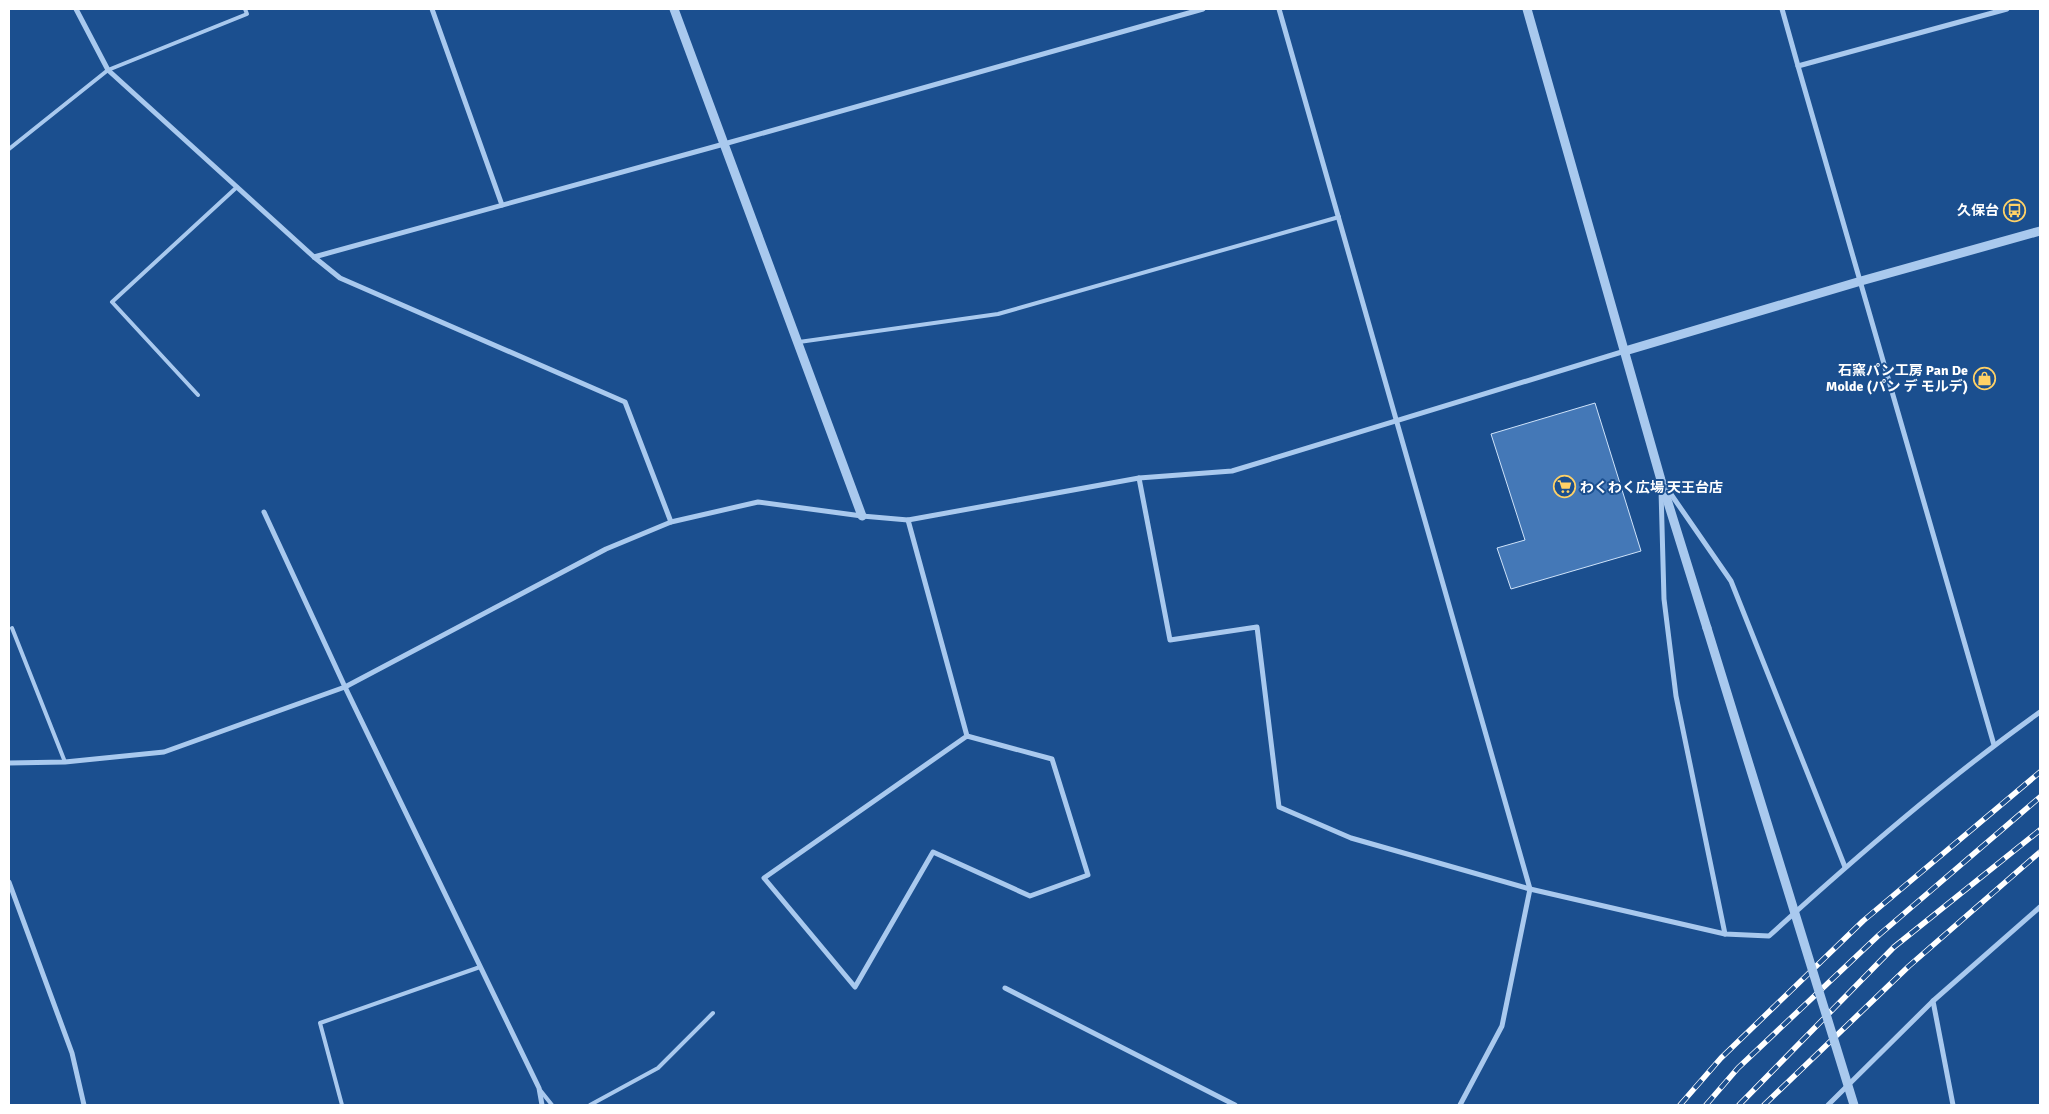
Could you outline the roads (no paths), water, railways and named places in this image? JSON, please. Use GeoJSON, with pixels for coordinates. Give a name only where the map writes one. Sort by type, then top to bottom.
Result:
{"type":"FeatureCollection","features":[{"type":"Feature","properties":{"kind":"street"},"geometry":{"type":"LineString","coordinates":[[76,9],[108,70],[314,257],[340,278],[625,402],[671,522]]}},
{"type":"Feature","properties":{"kind":"street"},"geometry":{"type":"LineString","coordinates":[[432,9],[502,205]]}},
{"type":"Feature","properties":{"kind":"street"},"geometry":{"type":"LineString","coordinates":[[674,9],[862,516]]}},
{"type":"Feature","properties":{"kind":"street"},"geometry":{"type":"LineString","coordinates":[[314,257],[1203,9]]}},
{"type":"Feature","properties":{"kind":"street"},"geometry":{"type":"LineString","coordinates":[[1279,9],[1530,889],[1502,1026],[1460,1105]]}},
{"type":"Feature","properties":{"kind":"street"},"geometry":{"type":"LineString","coordinates":[[1527,9],[1661,480],[1854,1105]]}},
{"type":"Feature","properties":{"kind":"street"},"geometry":{"type":"LineString","coordinates":[[1782,9],[1994,745]]}},
{"type":"Feature","properties":{"kind":"street"},"geometry":{"type":"LineString","coordinates":[[1798,66],[2007,9]]}},
{"type":"Feature","properties":{"kind":"street"},"geometry":{"type":"LineString","coordinates":[[9,763],[65,762],[164,752],[345,688],[606,549],[671,522],[758,502],[862,516],[908,520],[1139,478],[1232,470],[1398,422],[1861,281],[2040,231]]}},
{"type":"Feature","properties":{"kind":"street"},"geometry":{"type":"LineString","coordinates":[[1139,478],[1170,640],[1257,627],[1279,807],[1351,838],[1530,889],[1725,934],[1768,936],[1845,867],[1994,745],[2040,712]]}},
{"type":"Feature","properties":{"kind":"street"},"geometry":{"type":"LineString","coordinates":[[1661,480],[1732,581],[1845,867]]}},
{"type":"Feature","properties":{"kind":"street"},"geometry":{"type":"LineString","coordinates":[[1661,480],[1664,599],[1676,696],[1725,934]]}},
{"type":"Feature","properties":{"kind":"street"},"geometry":{"type":"LineString","coordinates":[[264,512],[345,688],[538,1088],[542,1105]]}},
{"type":"Feature","properties":{"kind":"street"},"geometry":{"type":"LineString","coordinates":[[908,520],[967,736]]}},
{"type":"Feature","properties":{"kind":"street"},"geometry":{"type":"LineString","coordinates":[[967,736],[1052,759],[1088,875],[1030,896],[932,852],[855,988],[764,878],[967,736]]}},
{"type":"Feature","properties":{"kind":"street"},"geometry":{"type":"LineString","coordinates":[[9,882],[72,1053],[84,1105]]}},
{"type":"Feature","properties":{"kind":"street"},"geometry":{"type":"LineString","coordinates":[[1828,1105],[1933,1001],[2040,907]]}},
{"type":"Feature","properties":{"kind":"street"},"geometry":{"type":"LineString","coordinates":[[1006,988],[1235,1105]]}},
{"type":"Feature","properties":{"kind":"street"},"geometry":{"type":"LineString","coordinates":[[1933,1001],[1954,1105]]}},
{"type":"Feature","properties":{"kind":"lane"},"geometry":{"type":"LineString","coordinates":[[9,150],[108,70],[246,14],[245,9]]}},
{"type":"Feature","properties":{"kind":"lane"},"geometry":{"type":"LineString","coordinates":[[198,395],[112,302],[237,187]]}},
{"type":"Feature","properties":{"kind":"lane"},"geometry":{"type":"LineString","coordinates":[[797,342],[998,314],[1339,218]]}},
{"type":"Feature","properties":{"kind":"lane"},"geometry":{"type":"LineString","coordinates":[[12,628],[65,762]]}},
{"type":"Feature","properties":{"kind":"lane"},"geometry":{"type":"LineString","coordinates":[[342,1105],[320,1023],[480,967]]}},
{"type":"Feature","properties":{"kind":"lane"},"geometry":{"type":"LineString","coordinates":[[590,1105],[658,1068],[713,1013]]}},
{"type":"Feature","properties":{"kind":"lane"},"geometry":{"type":"LineString","coordinates":[[538,1088],[552,1105]]}},
{"type":"Feature","properties":{"kind":"railway"},"geometry":{"type":"LineString","coordinates":[[1680,1105],[1721,1058],[1863,921],[2040,772]]}},
{"type":"Feature","properties":{"kind":"railway"},"geometry":{"type":"LineString","coordinates":[[1706,1105],[1738,1068],[1879,935],[2040,797]]}},
{"type":"Feature","properties":{"kind":"railway"},"geometry":{"type":"LineString","coordinates":[[1739,1105],[1894,947],[2040,830]]}},
{"type":"Feature","properties":{"kind":"railway"},"geometry":{"type":"LineString","coordinates":[[1764,1105],[1909,966],[2040,852]]}},
{"type":"Feature","properties":{"kind":"place","name":"久保台"},"geometry":{"type":"Point","coordinates":[2015,210]}},
{"type":"Feature","properties":{"kind":"place","name":"石窯パン工房 Pan De Molde (パン デ モルデ)"},"geometry":{"type":"Point","coordinates":[1984,378]}},
{"type":"Feature","properties":{"kind":"place","name":"わくわく広場 天王台店"},"geometry":{"type":"Point","coordinates":[1564,487]}}]}
